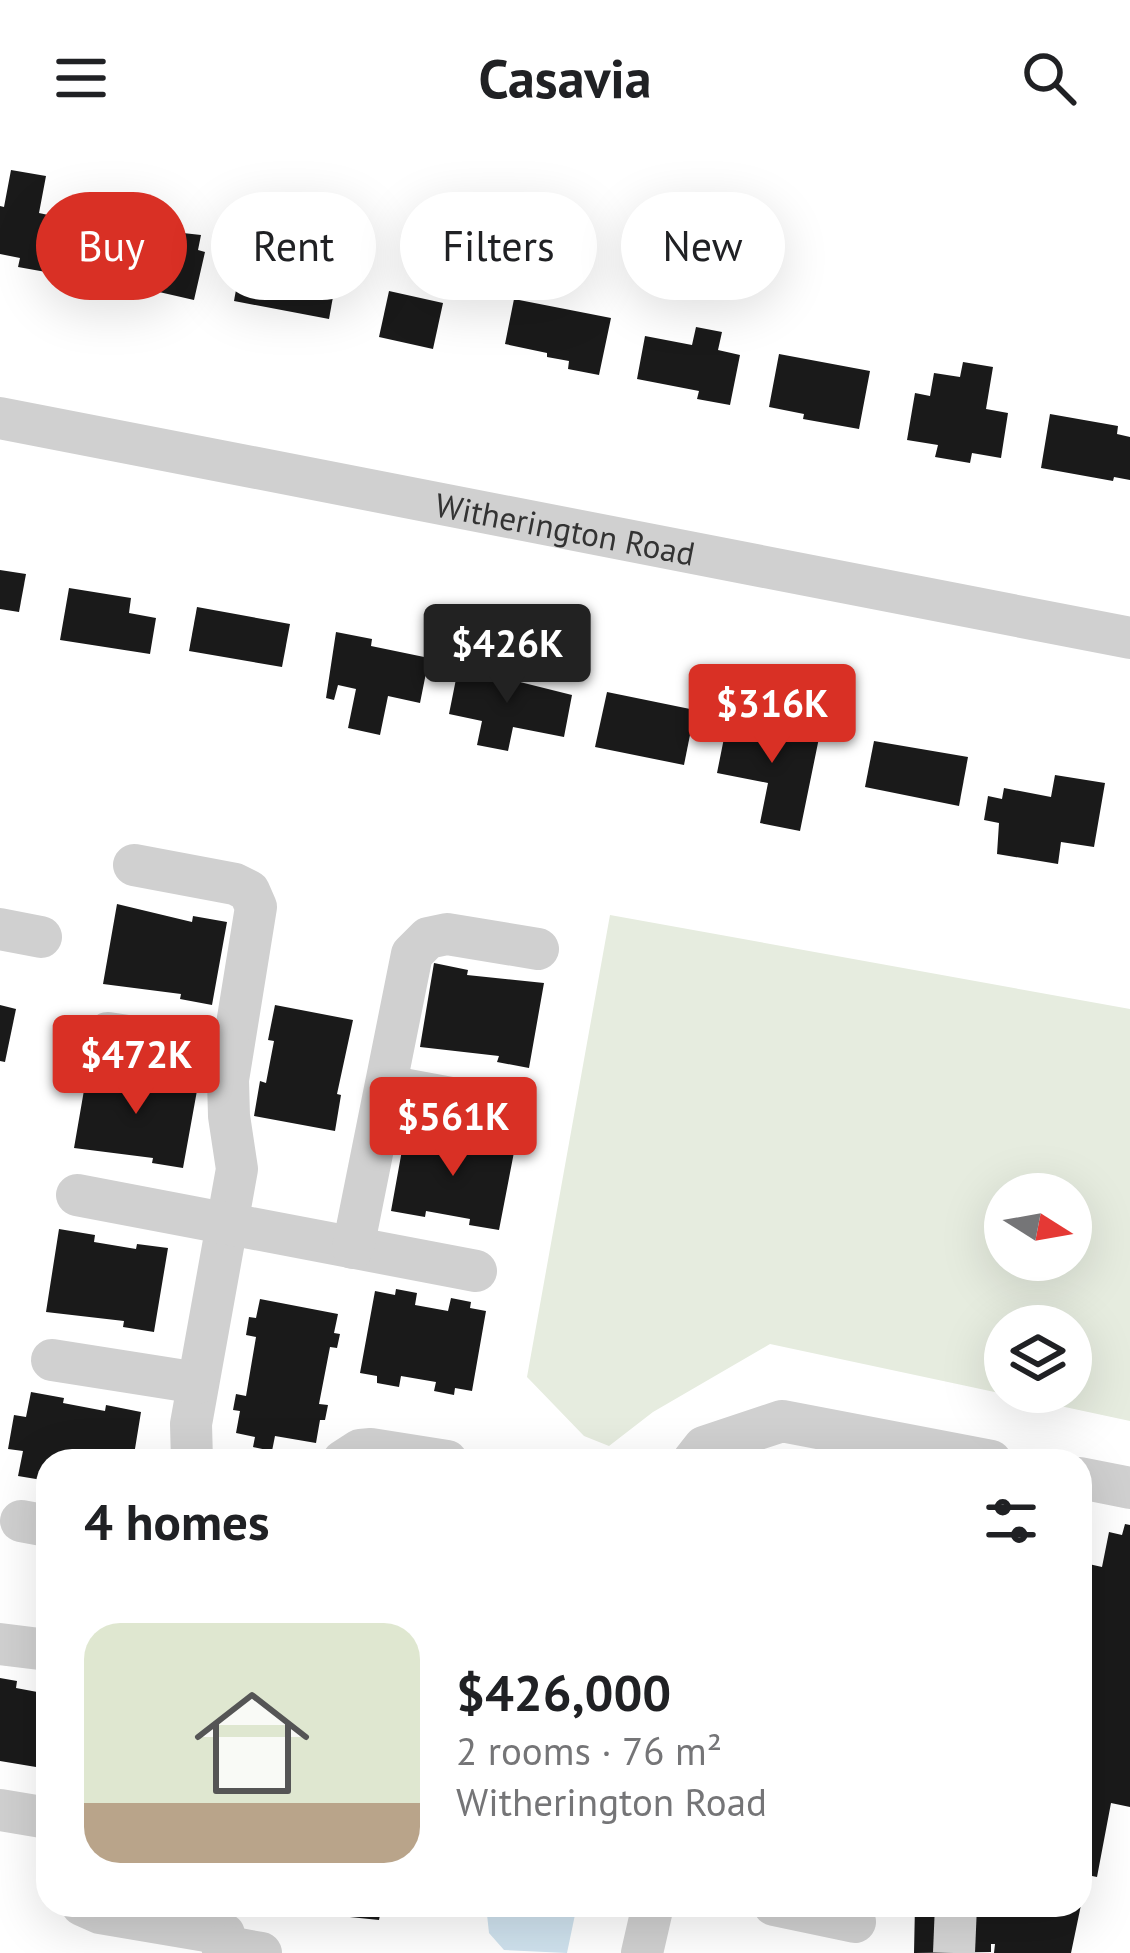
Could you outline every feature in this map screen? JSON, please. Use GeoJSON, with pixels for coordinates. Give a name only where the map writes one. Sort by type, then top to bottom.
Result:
{"type":"FeatureCollection","features":[{"type":"Feature","properties":{"kind":"street","name":"Witherington Road"},"geometry":{"type":"LineString","coordinates":[[0,418],[1130,638]]}},
{"type":"Feature","properties":{"kind":"street"},"geometry":{"type":"LineString","coordinates":[[134,865],[235,884],[249,891],[257,916],[231,1052],[229,1116],[236,1169],[191,1424],[192,1449]]}},
{"type":"Feature","properties":{"kind":"street"},"geometry":{"type":"LineString","coordinates":[[352,1247],[407,967],[419,947],[428,938],[448,934],[538,949]]}},
{"type":"Feature","properties":{"kind":"street"},"geometry":{"type":"LineString","coordinates":[[108,1033],[231,1052]]}},
{"type":"Feature","properties":{"kind":"street"},"geometry":{"type":"LineString","coordinates":[[386,1086],[512,1109]]}},
{"type":"Feature","properties":{"kind":"street"},"geometry":{"type":"LineString","coordinates":[[77,1195],[476,1271]]}},
{"type":"Feature","properties":{"kind":"street"},"geometry":{"type":"LineString","coordinates":[[52,1360],[198,1383]]}},
{"type":"Feature","properties":{"kind":"street"},"geometry":{"type":"LineString","coordinates":[[702,1449],[782,1421],[928,1449]]}},
{"type":"Feature","properties":{"kind":"street"},"geometry":{"type":"LineString","coordinates":[[1092,1480],[1130,1488]]}},
{"type":"Feature","properties":{"kind":"street"},"geometry":{"type":"LineString","coordinates":[[0,1644],[36,1648]]}},
{"type":"Feature","properties":{"kind":"street"},"geometry":{"type":"LineString","coordinates":[[0,1810],[36,1816]]}},
{"type":"Feature","properties":{"kind":"street"},"geometry":{"type":"LineString","coordinates":[[121,1917],[232,1938]]}},
{"type":"Feature","properties":{"kind":"street"},"geometry":{"type":"LineString","coordinates":[[642,1953],[650,1917]]}},
{"type":"Feature","properties":{"kind":"street"},"geometry":{"type":"LineString","coordinates":[[818,1917],[855,1927]]}},
{"type":"Feature","properties":{"kind":"shaded area"},"geometry":{"type":"Polygon","coordinates":[[[610,915],[1130,1009],[1130,1421],[1092,1413],[1092,1305],[984,1305],[984,1390],[770,1344],[653,1412],[609,1446],[584,1436],[527,1377],[610,915]]]}},
{"type":"Feature","properties":{"kind":"water"},"geometry":{"type":"Polygon","coordinates":[[[487,1917],[574,1917],[567,1953],[504,1950],[489,1933],[487,1917]]]}},
{"type":"Feature","properties":{"kind":"building"},"geometry":{"type":"Polygon","coordinates":[[[11,170],[46,176],[43,192],[36,192],[36,270],[18,267],[20,258],[0,254],[0,206],[4,207],[11,170]]]}},
{"type":"Feature","properties":{"kind":"building"},"geometry":{"type":"Polygon","coordinates":[[[187,233],[201,235],[198,250],[205,252],[194,300],[187,298],[187,233]]]}},
{"type":"Feature","properties":{"kind":"building"},"geometry":{"type":"Polygon","coordinates":[[[389,291],[400,293],[400,300],[443,303],[433,349],[379,337],[389,291]]]}},
{"type":"Feature","properties":{"kind":"building"},"geometry":{"type":"Polygon","coordinates":[[[234,300],[332,300],[329,319],[234,300]]]}},
{"type":"Feature","properties":{"kind":"building"},"geometry":{"type":"Polygon","coordinates":[[[514,300],[611,318],[599,375],[568,369],[569,361],[547,357],[547,353],[505,344],[514,300]]]}},
{"type":"Feature","properties":{"kind":"building"},"geometry":{"type":"Polygon","coordinates":[[[696,327],[722,332],[718,350],[740,355],[730,405],[697,399],[699,391],[637,379],[645,336],[692,345],[696,327]]]}},
{"type":"Feature","properties":{"kind":"building"},"geometry":{"type":"Polygon","coordinates":[[[779,354],[870,371],[859,429],[769,407],[779,354]]]}},
{"type":"Feature","properties":{"kind":"building"},"geometry":{"type":"Polygon","coordinates":[[[963,362],[993,367],[986,409],[1008,413],[1001,458],[972,453],[970,463],[935,457],[938,445],[907,440],[915,393],[930,396],[934,373],[960,377],[963,362]]]}},
{"type":"Feature","properties":{"kind":"building"},"geometry":{"type":"Polygon","coordinates":[[[1050,414],[1118,426],[1117,434],[1130,437],[1130,480],[1041,468],[1050,414]]]}},
{"type":"Feature","properties":{"kind":"building"},"geometry":{"type":"Polygon","coordinates":[[[0,570],[26,574],[19,612],[0,609],[0,570]]]}},
{"type":"Feature","properties":{"kind":"building"},"geometry":{"type":"Polygon","coordinates":[[[69,588],[131,598],[129,613],[156,618],[150,654],[60,640],[69,588]]]}},
{"type":"Feature","properties":{"kind":"building"},"geometry":{"type":"Polygon","coordinates":[[[197,607],[290,624],[282,667],[189,651],[197,607]]]}},
{"type":"Feature","properties":{"kind":"building"},"geometry":{"type":"Polygon","coordinates":[[[336,632],[372,639],[371,646],[429,658],[420,703],[388,696],[380,735],[348,728],[356,689],[338,685],[334,700],[326,698],[336,632]]]}},
{"type":"Feature","properties":{"kind":"building"},"geometry":{"type":"Polygon","coordinates":[[[459,664],[572,695],[564,737],[513,727],[508,751],[477,745],[482,721],[449,714],[459,664]]]}},
{"type":"Feature","properties":{"kind":"building"},"geometry":{"type":"Polygon","coordinates":[[[607,692],[695,710],[684,765],[595,747],[607,692]]]}},
{"type":"Feature","properties":{"kind":"building"},"geometry":{"type":"Polygon","coordinates":[[[728,718],[820,733],[800,831],[760,823],[768,783],[717,773],[728,718]]]}},
{"type":"Feature","properties":{"kind":"building"},"geometry":{"type":"Polygon","coordinates":[[[874,741],[968,757],[959,806],[865,787],[874,741]]]}},
{"type":"Feature","properties":{"kind":"building"},"geometry":{"type":"Polygon","coordinates":[[[1055,775],[1105,783],[1094,847],[1061,842],[1058,864],[997,854],[999,823],[984,820],[988,796],[1002,799],[1004,788],[1051,797],[1055,775]]]}},
{"type":"Feature","properties":{"kind":"building"},"geometry":{"type":"Polygon","coordinates":[[[117,904],[192,922],[193,916],[227,922],[212,1005],[180,999],[181,994],[103,984],[117,904]]]}},
{"type":"Feature","properties":{"kind":"building"},"geometry":{"type":"Polygon","coordinates":[[[434,963],[468,970],[467,975],[544,983],[529,1068],[497,1062],[499,1056],[420,1047],[434,963]]]}},
{"type":"Feature","properties":{"kind":"building"},"geometry":{"type":"Polygon","coordinates":[[[0,1005],[16,1009],[5,1062],[0,1061],[0,1005]]]}},
{"type":"Feature","properties":{"kind":"building"},"geometry":{"type":"Polygon","coordinates":[[[275,1005],[353,1020],[337,1094],[341,1095],[335,1131],[254,1116],[274,1041],[268,1040],[275,1005]]]}},
{"type":"Feature","properties":{"kind":"building"},"geometry":{"type":"Polygon","coordinates":[[[88,1067],[165,1085],[165,1080],[198,1085],[183,1168],[152,1163],[153,1158],[74,1148],[88,1067]]]}},
{"type":"Feature","properties":{"kind":"building"},"geometry":{"type":"Polygon","coordinates":[[[406,1128],[480,1147],[481,1141],[515,1147],[499,1230],[426,1211],[425,1217],[391,1211],[406,1128]]]}},
{"type":"Feature","properties":{"kind":"building"},"geometry":{"type":"Polygon","coordinates":[[[59,1229],[95,1235],[94,1242],[168,1248],[154,1332],[123,1327],[124,1321],[46,1312],[59,1229]]]}},
{"type":"Feature","properties":{"kind":"building"},"geometry":{"type":"Polygon","coordinates":[[[396,1289],[417,1293],[415,1305],[448,1311],[451,1298],[486,1311],[472,1391],[455,1388],[454,1395],[434,1391],[436,1382],[401,1376],[399,1387],[377,1383],[377,1376],[360,1373],[375,1291],[395,1295],[396,1289]]]}},
{"type":"Feature","properties":{"kind":"building"},"geometry":{"type":"Polygon","coordinates":[[[260,1299],[338,1314],[334,1333],[340,1334],[337,1348],[330,1347],[319,1404],[328,1405],[316,1443],[275,1436],[272,1449],[262,1449],[253,1447],[255,1437],[236,1433],[240,1411],[233,1410],[236,1394],[246,1396],[256,1337],[246,1335],[249,1317],[256,1318],[260,1299]]]}},
{"type":"Feature","properties":{"kind":"building"},"geometry":{"type":"Polygon","coordinates":[[[31,1392],[105,1411],[106,1405],[141,1412],[135,1449],[36,1449],[36,1479],[18,1476],[23,1451],[8,1449],[14,1415],[26,1417],[31,1392]]]}},
{"type":"Feature","properties":{"kind":"building"},"geometry":{"type":"Polygon","coordinates":[[[1125,1524],[1130,1525],[1130,1807],[1111,1803],[1097,1877],[1092,1876],[1092,1565],[1102,1567],[1109,1532],[1122,1535],[1125,1524]]]}},
{"type":"Feature","properties":{"kind":"building"},"geometry":{"type":"Polygon","coordinates":[[[0,1678],[17,1681],[16,1688],[36,1692],[36,1767],[0,1761],[0,1678]]]}},
{"type":"Feature","properties":{"kind":"building"},"geometry":{"type":"Polygon","coordinates":[[[915,1917],[1078,1917],[1071,1953],[994,1953],[995,1944],[991,1944],[991,1952],[914,1953],[915,1917]]]}},
{"type":"Feature","properties":{"kind":"tunnel"},"geometry":{"type":"LineString","coordinates":[[954,1953],[956,1917]]}}]}
